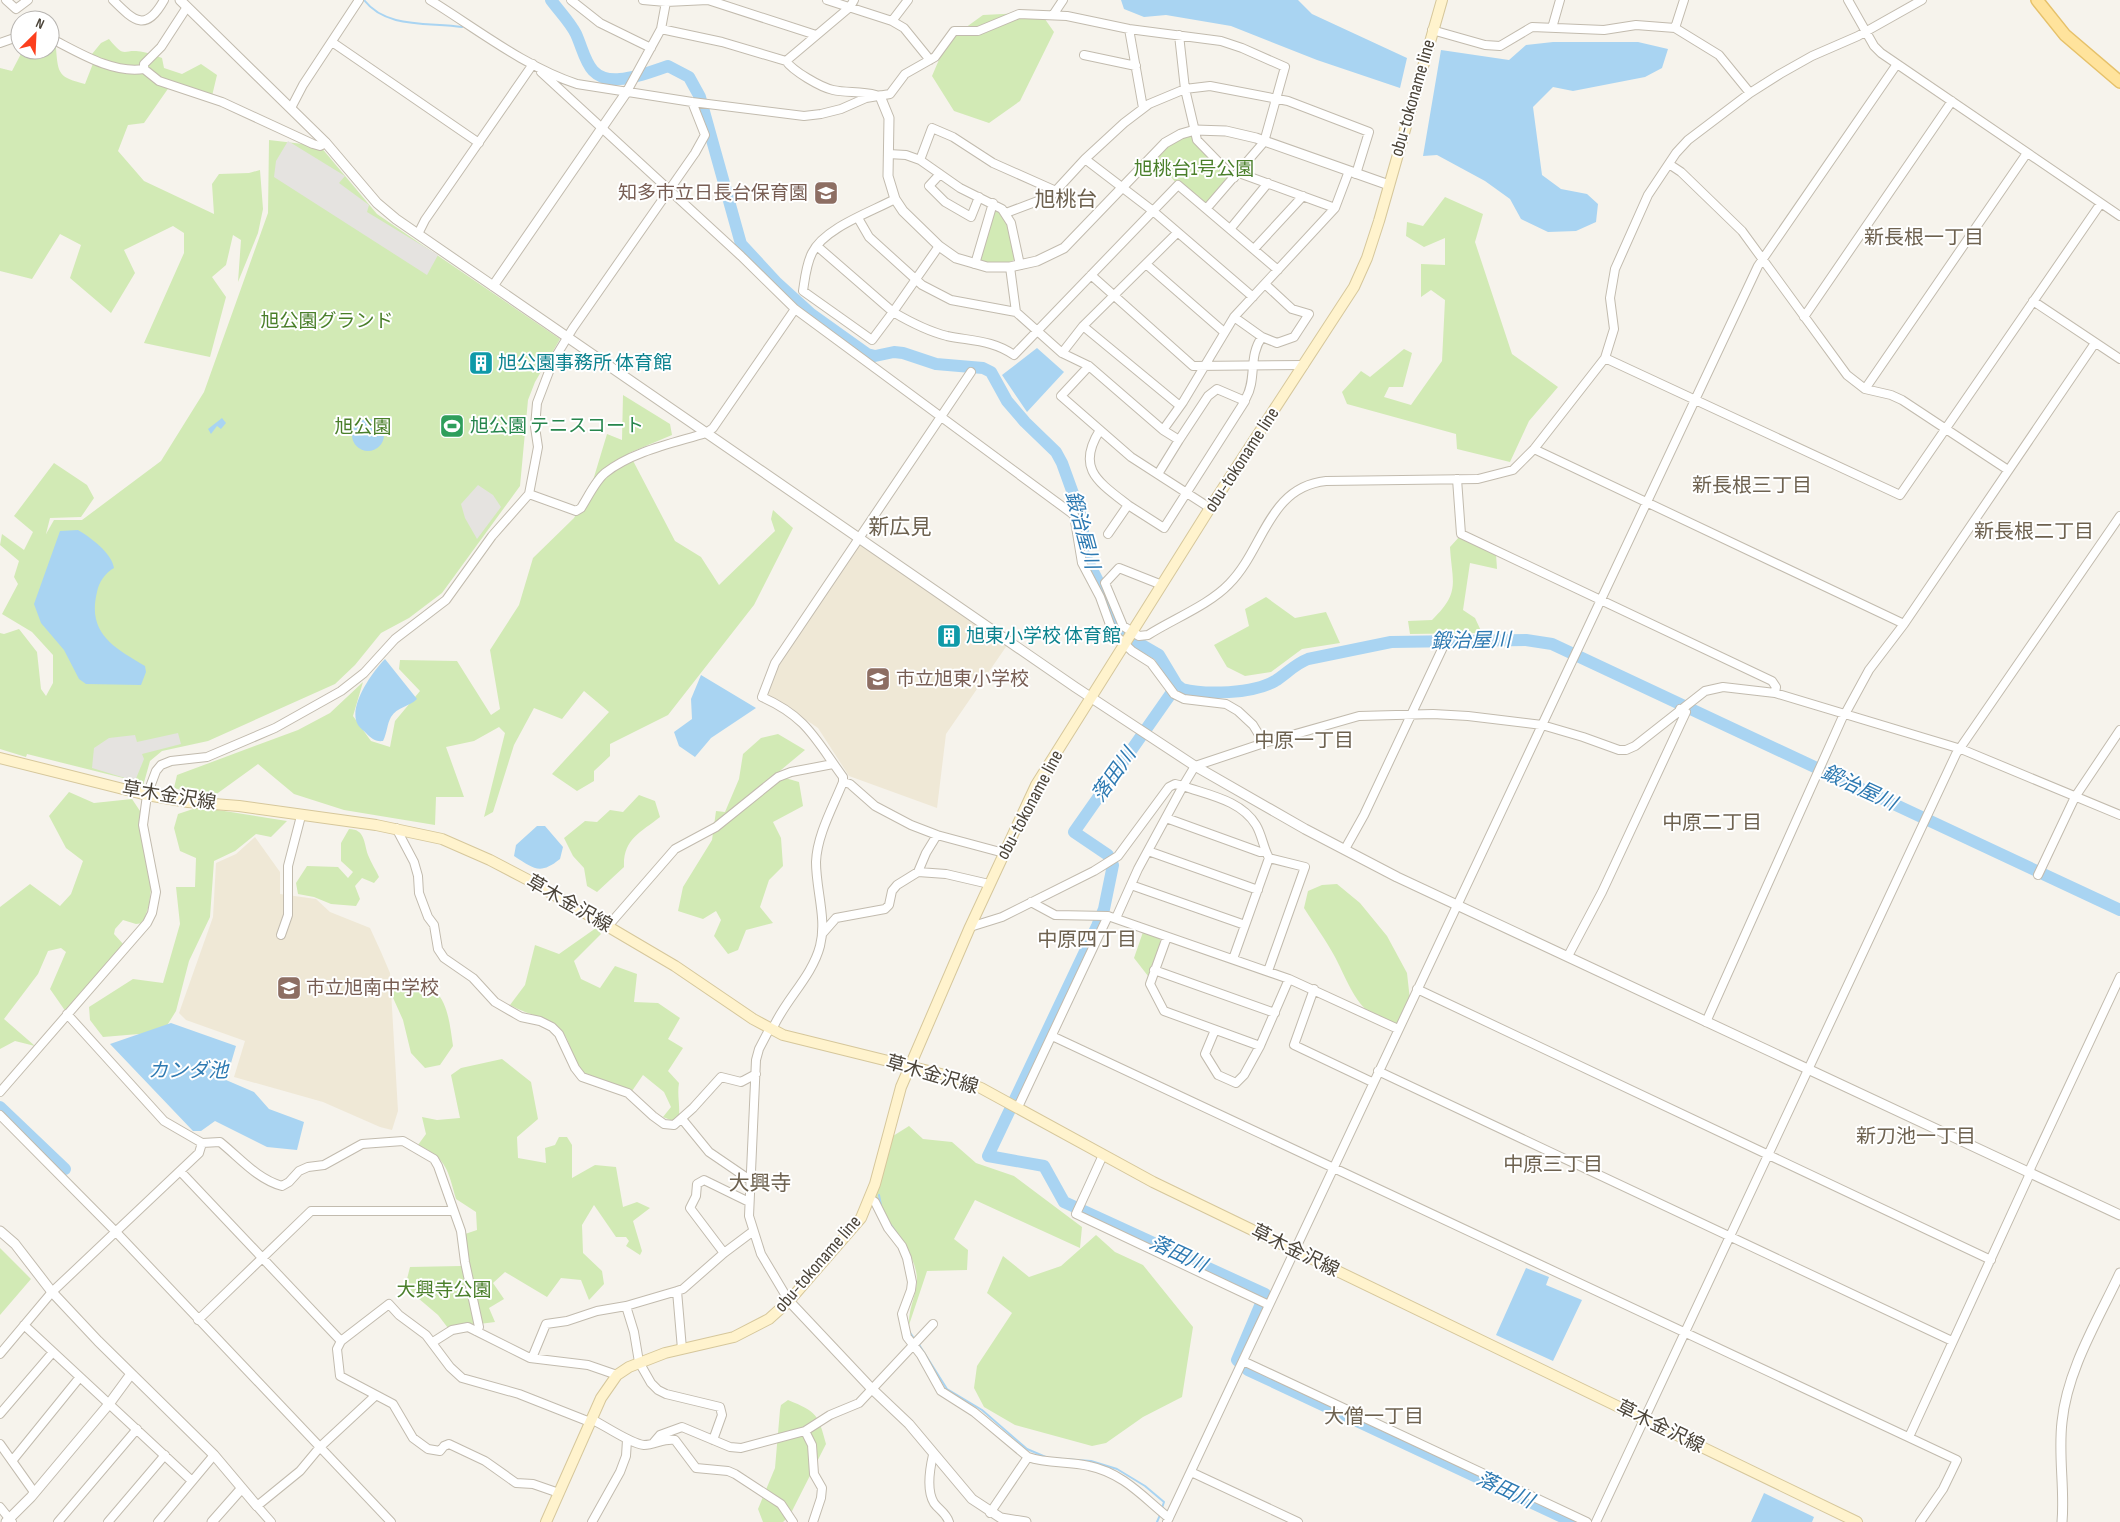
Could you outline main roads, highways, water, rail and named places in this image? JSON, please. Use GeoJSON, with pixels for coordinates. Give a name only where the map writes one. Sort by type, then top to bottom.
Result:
{"type":"FeatureCollection","features":[{"type":"Feature","properties":{"kind":"main road","name":"obu-tokoname line"},"geometry":{"type":"LineString","coordinates":[[546,1522],[590,1420],[601,1398],[618,1375],[640,1362],[734,1337],[769,1320],[789,1301],[861,1218],[875,1184],[890,1121],[909,1067],[970,927],[1036,785],[1210,508],[1304,365],[1357,280],[1367,258],[1442,0]]}},
{"type":"Feature","properties":{"kind":"main road"},"geometry":{"type":"LineString","coordinates":[[2037,0],[2065,35],[2120,82]]}},
{"type":"Feature","properties":{"kind":"main road","name":"草木金沢線"},"geometry":{"type":"LineString","coordinates":[[0,758],[147,795],[396,828],[442,839],[490,860],[608,926],[783,1035],[967,1082],[1018,1107],[1153,1182],[1857,1522]]}},
{"type":"Feature","properties":{"kind":"water"},"geometry":{"type":"Polygon","coordinates":[[[1121,0],[1298,0],[1312,14],[1407,58],[1400,88],[1317,60],[1231,26],[1166,15],[1144,17],[1124,9],[1121,0]]]}},
{"type":"Feature","properties":{"kind":"water"},"geometry":{"type":"Polygon","coordinates":[[[1553,42],[1638,42],[1668,49],[1662,68],[1645,77],[1573,91],[1553,87],[1533,107],[1542,175],[1561,189],[1587,194],[1598,204],[1596,222],[1576,231],[1548,232],[1521,219],[1510,199],[1485,181],[1437,155],[1423,156],[1441,50],[1509,60],[1526,45],[1553,42]]]}},
{"type":"Feature","properties":{"kind":"water"},"geometry":{"type":"Polygon","coordinates":[[[1037,348],[1064,372],[1027,412],[1002,375],[1037,348]]]}},
{"type":"Feature","properties":{"kind":"water"},"geometry":{"type":"Polygon","coordinates":[[[222,418],[226,423],[221,429],[217,426],[211,434],[208,429],[222,418]]]}},
{"type":"Feature","properties":{"kind":"water"},"geometry":{"type":"Polygon","coordinates":[[[368,419],[380,423],[384,435],[380,447],[368,451],[356,447],[352,435],[356,423],[368,419]]]}},
{"type":"Feature","properties":{"kind":"water"},"geometry":{"type":"Polygon","coordinates":[[[78,530],[100,546],[112,562],[114,568],[105,575],[98,588],[95,606],[96,618],[99,628],[113,645],[145,666],[146,672],[141,685],[86,684],[79,679],[64,650],[41,623],[34,604],[60,531],[78,530]]]}},
{"type":"Feature","properties":{"kind":"water"},"geometry":{"type":"Polygon","coordinates":[[[385,659],[417,699],[394,714],[383,741],[380,741],[371,738],[358,725],[356,709],[368,680],[385,659]]]}},
{"type":"Feature","properties":{"kind":"water"},"geometry":{"type":"Polygon","coordinates":[[[701,675],[756,708],[711,738],[695,757],[679,746],[674,732],[692,719],[691,699],[701,675]]]}},
{"type":"Feature","properties":{"kind":"water"},"geometry":{"type":"Polygon","coordinates":[[[537,826],[545,826],[563,847],[560,859],[542,869],[532,867],[514,856],[516,845],[537,826]]]}},
{"type":"Feature","properties":{"kind":"water","name":"カンダ池"},"geometry":{"type":"Polygon","coordinates":[[[171,1023],[236,1046],[226,1080],[254,1092],[269,1109],[304,1122],[297,1150],[267,1147],[215,1121],[201,1131],[193,1131],[110,1044],[171,1023]]]}},
{"type":"Feature","properties":{"kind":"water"},"geometry":{"type":"Polygon","coordinates":[[[1526,1268],[1549,1277],[1546,1285],[1582,1300],[1553,1361],[1496,1335],[1526,1268]]]}},
{"type":"Feature","properties":{"kind":"water"},"geometry":{"type":"Polygon","coordinates":[[[1764,1493],[1814,1517],[1812,1522],[1751,1522],[1764,1493]]]}},
{"type":"Feature","properties":{"kind":"waterway"},"geometry":{"type":"LineString","coordinates":[[364,0],[384,16],[396,20],[462,27]]}},
{"type":"Feature","properties":{"kind":"waterway","name":"鍛治屋川"},"geometry":{"type":"LineString","coordinates":[[551,0],[574,30],[589,66],[601,76],[609,79],[620,79],[668,66],[689,77],[700,97],[741,244],[777,283],[811,314],[867,354],[875,356],[894,352],[903,353],[936,364],[983,368],[991,372],[1007,401],[1025,422],[1056,452],[1062,463],[1083,521],[1083,552],[1102,589],[1116,626],[1133,640],[1159,655],[1177,685],[1182,689],[1216,693],[1254,689],[1275,681],[1308,659],[1391,642],[1526,640],[1552,644],[2120,910]]}},
{"type":"Feature","properties":{"kind":"waterway","name":"落田川"},"geometry":{"type":"LineString","coordinates":[[1108,855],[1074,832],[1177,685]]}},
{"type":"Feature","properties":{"kind":"waterway","name":"落田川"},"geometry":{"type":"LineString","coordinates":[[1113,865],[1104,909],[1097,926],[988,1156],[1044,1166],[1064,1202],[1265,1294],[1237,1360],[1248,1370],[1573,1522]]}},
{"type":"Feature","properties":{"kind":"waterway"},"geometry":{"type":"LineString","coordinates":[[0,1107],[65,1169]]}},
{"type":"Feature","properties":{"kind":"waterway"},"geometry":{"type":"LineString","coordinates":[[879,1195],[881,1205]]}},
{"type":"Feature","properties":{"kind":"waterway"},"geometry":{"type":"LineString","coordinates":[[891,1225],[905,1245]]}},
{"type":"Feature","properties":{"kind":"waterway"},"geometry":{"type":"LineString","coordinates":[[909,1331],[915,1340]]}},
{"type":"Feature","properties":{"kind":"waterway"},"geometry":{"type":"LineString","coordinates":[[918,1343],[947,1389],[982,1410],[1027,1449],[1048,1458],[1091,1461],[1117,1469],[1145,1486],[1164,1502],[1162,1508]]}},
{"type":"Feature","properties":{"kind":"waterway"},"geometry":{"type":"LineString","coordinates":[[1157,1522],[1160,1515]]}},
{"type":"Feature","properties":{"kind":"place","name":"知多市立日長台保育園"},"geometry":{"type":"Point","coordinates":[826,193]}},
{"type":"Feature","properties":{"kind":"place","name":"旭公園事務所 体育館"},"geometry":{"type":"Point","coordinates":[481,363]}},
{"type":"Feature","properties":{"kind":"place","name":"旭公園 テニスコート"},"geometry":{"type":"Point","coordinates":[452,426]}},
{"type":"Feature","properties":{"kind":"place","name":"旭東小学校 体育館"},"geometry":{"type":"Point","coordinates":[949,636]}},
{"type":"Feature","properties":{"kind":"place","name":"市立旭東小学校"},"geometry":{"type":"Point","coordinates":[878,679]}},
{"type":"Feature","properties":{"kind":"place","name":"市立旭南中学校"},"geometry":{"type":"Point","coordinates":[289,988]}},
{"type":"Feature","properties":{"kind":"district","name":"旭桃台"},"geometry":{"type":"Point","coordinates":[1066,199]}},
{"type":"Feature","properties":{"kind":"district","name":"新長根一丁目"},"geometry":{"type":"Point","coordinates":[1924,238]}},
{"type":"Feature","properties":{"kind":"district","name":"新長根三丁目"},"geometry":{"type":"Point","coordinates":[1752,486]}},
{"type":"Feature","properties":{"kind":"district","name":"新広見"},"geometry":{"type":"Point","coordinates":[900,527]}},
{"type":"Feature","properties":{"kind":"district","name":"新長根二丁目"},"geometry":{"type":"Point","coordinates":[2034,532]}},
{"type":"Feature","properties":{"kind":"district","name":"中原一丁目"},"geometry":{"type":"Point","coordinates":[1304,741]}},
{"type":"Feature","properties":{"kind":"district","name":"中原二丁目"},"geometry":{"type":"Point","coordinates":[1712,823]}},
{"type":"Feature","properties":{"kind":"district","name":"中原四丁目"},"geometry":{"type":"Point","coordinates":[1087,940]}},
{"type":"Feature","properties":{"kind":"district","name":"新刀池一丁目"},"geometry":{"type":"Point","coordinates":[1916,1137]}},
{"type":"Feature","properties":{"kind":"district","name":"中原三丁目"},"geometry":{"type":"Point","coordinates":[1553,1165]}},
{"type":"Feature","properties":{"kind":"district","name":"大興寺"},"geometry":{"type":"Point","coordinates":[760,1183]}},
{"type":"Feature","properties":{"kind":"district","name":"大僧一丁目"},"geometry":{"type":"Point","coordinates":[1374,1417]}},
{"type":"Feature","properties":{"kind":"park label","name":"旭桃台1号公園"},"geometry":{"type":"Point","coordinates":[1194,169]}},
{"type":"Feature","properties":{"kind":"park label","name":"旭公園グランド"},"geometry":{"type":"Point","coordinates":[327,321]}},
{"type":"Feature","properties":{"kind":"park label","name":"旭公園"},"geometry":{"type":"Point","coordinates":[363,427]}},
{"type":"Feature","properties":{"kind":"park label","name":"大興寺公園"},"geometry":{"type":"Point","coordinates":[444,1290]}}]}
